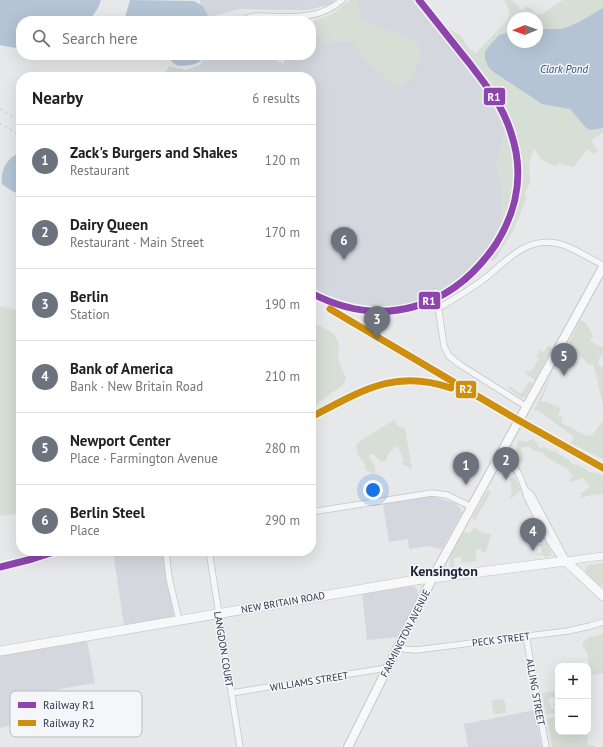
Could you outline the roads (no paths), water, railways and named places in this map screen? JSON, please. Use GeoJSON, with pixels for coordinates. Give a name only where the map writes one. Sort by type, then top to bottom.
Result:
{"type":"FeatureCollection","features":[{"type":"Feature","properties":{"kind":"main road","name":"FARMINGTON AVENUE"},"geometry":{"type":"LineString","coordinates":[[348,747],[433,577],[603,266]]}},
{"type":"Feature","properties":{"kind":"main road","name":"NEW BRITAIN ROAD"},"geometry":{"type":"LineString","coordinates":[[0,651],[433,577],[566,561]]}},
{"type":"Feature","properties":{"kind":"main road"},"geometry":{"type":"LineString","coordinates":[[566,561],[603,596]]}},
{"type":"Feature","properties":{"kind":"street"},"geometry":{"type":"LineString","coordinates":[[257,16],[312,15],[328,11],[342,0]]}},
{"type":"Feature","properties":{"kind":"street"},"geometry":{"type":"LineString","coordinates":[[439,308],[484,279],[515,252],[532,244],[545,242],[558,244],[603,266]]}},
{"type":"Feature","properties":{"kind":"street"},"geometry":{"type":"LineString","coordinates":[[436,292],[444,346],[451,359],[527,407]]}},
{"type":"Feature","properties":{"kind":"street"},"geometry":{"type":"LineString","coordinates":[[501,453],[511,462],[526,490],[530,493],[551,538],[566,561],[603,556]]}},
{"type":"Feature","properties":{"kind":"street"},"geometry":{"type":"LineString","coordinates":[[316,511],[432,493],[447,495],[472,507]]}},
{"type":"Feature","properties":{"kind":"street"},"geometry":{"type":"LineString","coordinates":[[167,556],[170,584],[179,620]]}},
{"type":"Feature","properties":{"kind":"street","name":"LANGDON COURT"},"geometry":{"type":"LineString","coordinates":[[210,556],[240,747]]}},
{"type":"Feature","properties":{"kind":"street","name":"PECK STREET"},"geometry":{"type":"LineString","coordinates":[[398,648],[405,650],[416,650],[568,631],[603,622]]}},
{"type":"Feature","properties":{"kind":"street","name":"ALLING STREET"},"geometry":{"type":"LineString","coordinates":[[526,636],[546,747]]}},
{"type":"Feature","properties":{"kind":"street","name":"WILLIAMS STREET"},"geometry":{"type":"LineString","coordinates":[[231,693],[387,668]]}},
{"type":"Feature","properties":{"kind":"water"},"geometry":{"type":"Polygon","coordinates":[[[0,0],[101,0],[92,16],[16,16],[16,48],[0,45],[0,0]]]}},
{"type":"Feature","properties":{"kind":"water"},"geometry":{"type":"Polygon","coordinates":[[[130,0],[194,1],[203,6],[208,16],[125,16],[130,0]]]}},
{"type":"Feature","properties":{"kind":"water","name":"Clark Pond"},"geometry":{"type":"Polygon","coordinates":[[[603,8],[603,128],[591,130],[586,128],[570,109],[542,104],[495,73],[489,68],[485,59],[485,51],[499,35],[507,33],[507,48],[543,48],[543,29],[562,29],[579,22],[603,8]]]}},
{"type":"Feature","properties":{"kind":"water"},"geometry":{"type":"Polygon","coordinates":[[[171,60],[201,60],[190,65],[178,66],[171,60]]]}},
{"type":"Feature","properties":{"kind":"water"},"geometry":{"type":"Polygon","coordinates":[[[16,154],[16,193],[2,184],[2,173],[6,164],[16,154]]]}},
{"type":"Feature","properties":{"kind":"railway"},"geometry":{"type":"LineString","coordinates":[[316,295],[338,304],[364,310],[389,311],[414,307],[437,298],[459,284],[478,266],[496,244],[512,211],[517,188],[518,165],[516,152],[506,119],[487,86],[419,0]]}},
{"type":"Feature","properties":{"kind":"railway"},"geometry":{"type":"LineString","coordinates":[[0,109],[16,118]]}},
{"type":"Feature","properties":{"kind":"railway"},"geometry":{"type":"LineString","coordinates":[[0,123],[16,133]]}},
{"type":"Feature","properties":{"kind":"railway"},"geometry":{"type":"LineString","coordinates":[[316,414],[354,395],[390,382],[408,381],[428,383],[450,389],[475,399]]}},
{"type":"Feature","properties":{"kind":"railway"},"geometry":{"type":"LineString","coordinates":[[0,567],[41,556]]}},
{"type":"Feature","properties":{"kind":"rail line","name":"R1"},"geometry":{"type":"LineString","coordinates":[[316,295],[338,304],[364,310],[389,311],[414,307],[437,298],[459,284],[478,266],[496,244],[512,211],[517,188],[518,165],[516,152],[506,119],[487,86],[419,0]]}},
{"type":"Feature","properties":{"kind":"rail line","name":"R2"},"geometry":{"type":"LineString","coordinates":[[330,309],[511,416],[603,468]]}},
{"type":"Feature","properties":{"kind":"rail line","name":"R2"},"geometry":{"type":"LineString","coordinates":[[316,414],[362,392],[395,382],[431,382],[451,388]]}},
{"type":"Feature","properties":{"kind":"rail line","name":"R1"},"geometry":{"type":"LineString","coordinates":[[0,567],[41,556]]}},
{"type":"Feature","properties":{"kind":"place","name":"Berlin Steel"},"geometry":{"type":"Point","coordinates":[344,260]}},
{"type":"Feature","properties":{"kind":"place","name":"Berlin"},"geometry":{"type":"Point","coordinates":[377,339]}},
{"type":"Feature","properties":{"kind":"place","name":"Newport Center"},"geometry":{"type":"Point","coordinates":[564,376]}},
{"type":"Feature","properties":{"kind":"place","name":"Dairy Queen"},"geometry":{"type":"Point","coordinates":[506,480]}},
{"type":"Feature","properties":{"kind":"place","name":"Zack's Burgers and Shakes"},"geometry":{"type":"Point","coordinates":[466,485]}},
{"type":"Feature","properties":{"kind":"place","name":"Bank of America"},"geometry":{"type":"Point","coordinates":[533,551]}},
{"type":"Feature","properties":{"kind":"district","name":"Kensington"},"geometry":{"type":"Point","coordinates":[444,571]}}]}
